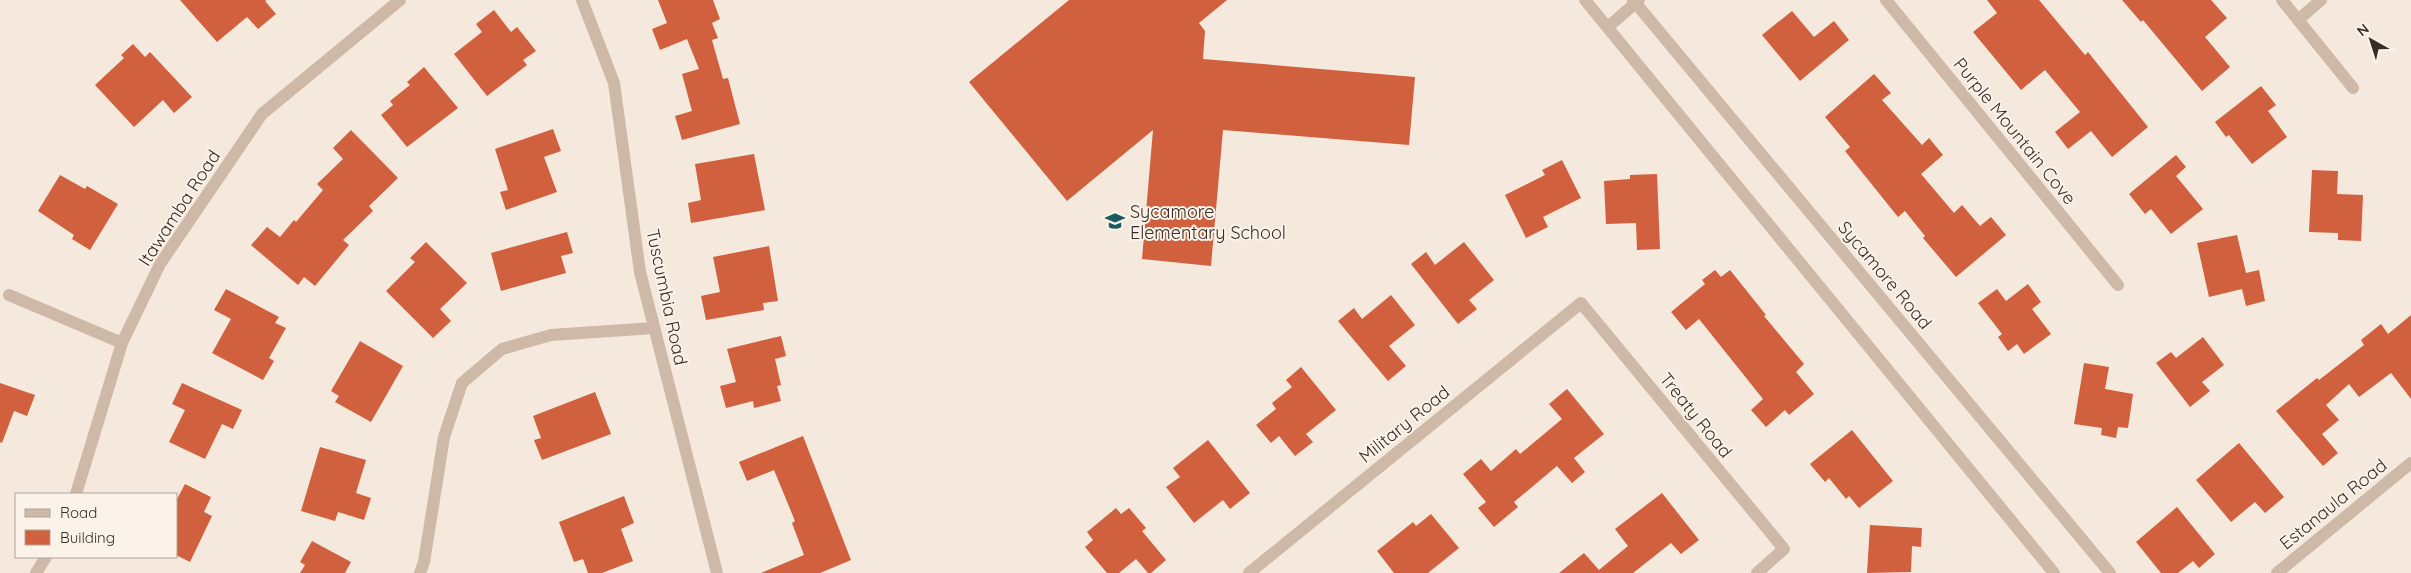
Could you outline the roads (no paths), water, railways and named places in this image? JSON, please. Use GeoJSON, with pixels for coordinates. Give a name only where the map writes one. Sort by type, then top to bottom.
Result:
{"type":"FeatureCollection","features":[{"type":"Feature","properties":{"kind":"street","name":"Itawamba Road"},"geometry":{"type":"LineString","coordinates":[[76,493],[122,343],[160,264],[262,114],[400,0]]}},
{"type":"Feature","properties":{"kind":"street","name":"Tuscumbia Road"},"geometry":{"type":"LineString","coordinates":[[582,0],[614,83],[640,272],[717,573]]}},
{"type":"Feature","properties":{"kind":"street"},"geometry":{"type":"LineString","coordinates":[[1585,0],[2054,573]]}},
{"type":"Feature","properties":{"kind":"street","name":"Purple Mountain Cove"},"geometry":{"type":"LineString","coordinates":[[1886,0],[2118,284]]}},
{"type":"Feature","properties":{"kind":"street"},"geometry":{"type":"LineString","coordinates":[[2282,0],[2353,88]]}},
{"type":"Feature","properties":{"kind":"street"},"geometry":{"type":"LineString","coordinates":[[2298,20],[2321,0]]}},
{"type":"Feature","properties":{"kind":"street"},"geometry":{"type":"LineString","coordinates":[[1608,27],[1636,1]]}},
{"type":"Feature","properties":{"kind":"street","name":"Sycamore Road"},"geometry":{"type":"LineString","coordinates":[[1636,1],[2110,573]]}},
{"type":"Feature","properties":{"kind":"street"},"geometry":{"type":"LineString","coordinates":[[9,295],[122,343]]}},
{"type":"Feature","properties":{"kind":"street","name":"Treaty Road"},"geometry":{"type":"LineString","coordinates":[[1581,303],[1784,549],[1756,573]]}},
{"type":"Feature","properties":{"kind":"street","name":"Military Road"},"geometry":{"type":"LineString","coordinates":[[1249,573],[1581,303]]}},
{"type":"Feature","properties":{"kind":"street"},"geometry":{"type":"LineString","coordinates":[[420,573],[424,562],[444,437],[462,383],[502,349],[551,335],[654,328]]}},
{"type":"Feature","properties":{"kind":"street","name":"Estanaula Road"},"geometry":{"type":"LineString","coordinates":[[2277,573],[2411,463]]}},
{"type":"Feature","properties":{"kind":"street"},"geometry":{"type":"LineString","coordinates":[[36,573],[45,558]]}},
{"type":"Feature","properties":{"kind":"place","name":"Sycamore Elementary School"},"geometry":{"type":"Point","coordinates":[1115,221]}}]}
